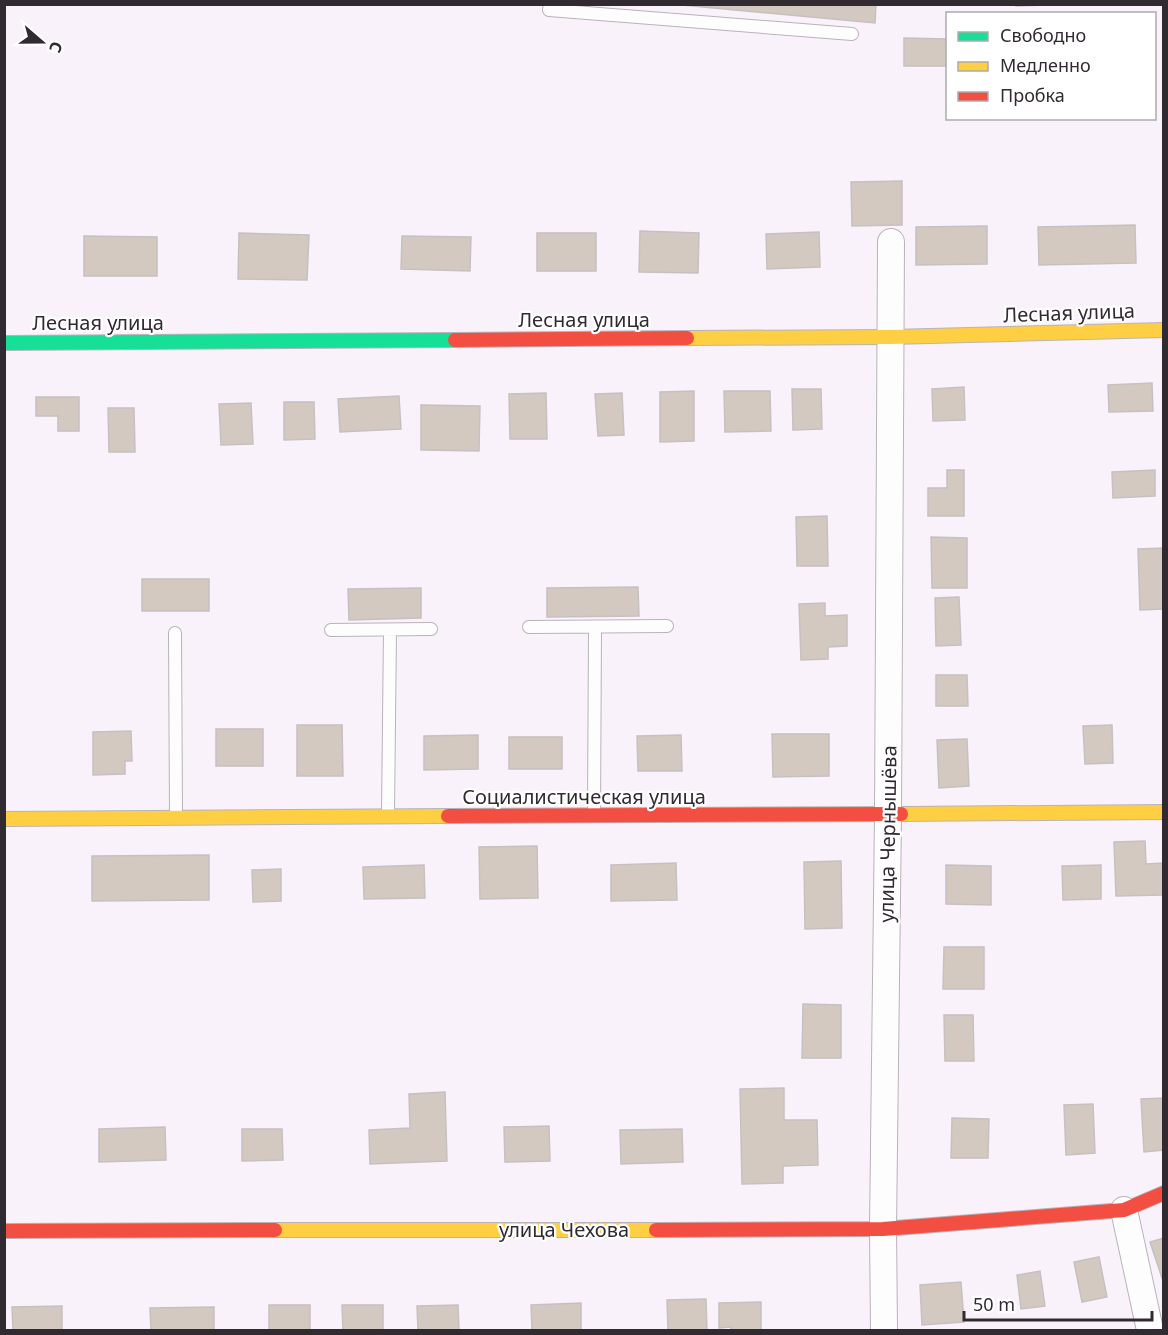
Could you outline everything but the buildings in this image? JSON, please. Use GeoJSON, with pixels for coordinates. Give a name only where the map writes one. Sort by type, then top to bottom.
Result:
{"type":"FeatureCollection","features":[{"type":"Feature","properties":{"kind":"street","name":"улица Чернышёва"},"geometry":{"type":"LineString","coordinates":[[884,1330],[891,242]]}},
{"type":"Feature","properties":{"kind":"street","name":"Лесная улица"},"geometry":{"type":"LineString","coordinates":[[4,343],[891,337],[1164,330]]}},
{"type":"Feature","properties":{"kind":"street","name":"Социалистическая улица"},"geometry":{"type":"LineString","coordinates":[[4,819],[1164,812]]}},
{"type":"Feature","properties":{"kind":"street","name":"улица Чехова"},"geometry":{"type":"LineString","coordinates":[[4,1231],[883,1229],[1124,1210],[1164,1193]]}},
{"type":"Feature","properties":{"kind":"street"},"geometry":{"type":"LineString","coordinates":[[1124,1210],[1150,1330]]}},
{"type":"Feature","properties":{"kind":"lane"},"geometry":{"type":"LineString","coordinates":[[550,4],[549,10],[852,34]]}},
{"type":"Feature","properties":{"kind":"lane"},"geometry":{"type":"LineString","coordinates":[[529,627],[667,626]]}},
{"type":"Feature","properties":{"kind":"lane"},"geometry":{"type":"LineString","coordinates":[[594,816],[595,627]]}},
{"type":"Feature","properties":{"kind":"lane"},"geometry":{"type":"LineString","coordinates":[[331,630],[431,629]]}},
{"type":"Feature","properties":{"kind":"lane"},"geometry":{"type":"LineString","coordinates":[[388,817],[390,630]]}},
{"type":"Feature","properties":{"kind":"lane"},"geometry":{"type":"LineString","coordinates":[[175,633],[176,817]]}},
{"type":"Feature","properties":{"kind":"traffic: fast"},"geometry":{"type":"LineString","coordinates":[[4,343],[455,340]]}},
{"type":"Feature","properties":{"kind":"traffic: slow"},"geometry":{"type":"LineString","coordinates":[[687,338],[891,337],[1164,330]]}},
{"type":"Feature","properties":{"kind":"traffic: slow"},"geometry":{"type":"LineString","coordinates":[[901,814],[1164,812]]}},
{"type":"Feature","properties":{"kind":"traffic: slow"},"geometry":{"type":"LineString","coordinates":[[4,819],[448,816]]}},
{"type":"Feature","properties":{"kind":"traffic: slow"},"geometry":{"type":"LineString","coordinates":[[275,1230],[656,1230]]}},
{"type":"Feature","properties":{"kind":"traffic: jam"},"geometry":{"type":"LineString","coordinates":[[455,340],[687,338]]}},
{"type":"Feature","properties":{"kind":"traffic: jam"},"geometry":{"type":"LineString","coordinates":[[448,816],[901,814]]}},
{"type":"Feature","properties":{"kind":"traffic: jam"},"geometry":{"type":"LineString","coordinates":[[656,1230],[883,1229],[1124,1210],[1164,1193]]}},
{"type":"Feature","properties":{"kind":"traffic: jam"},"geometry":{"type":"LineString","coordinates":[[4,1231],[275,1230]]}}]}
